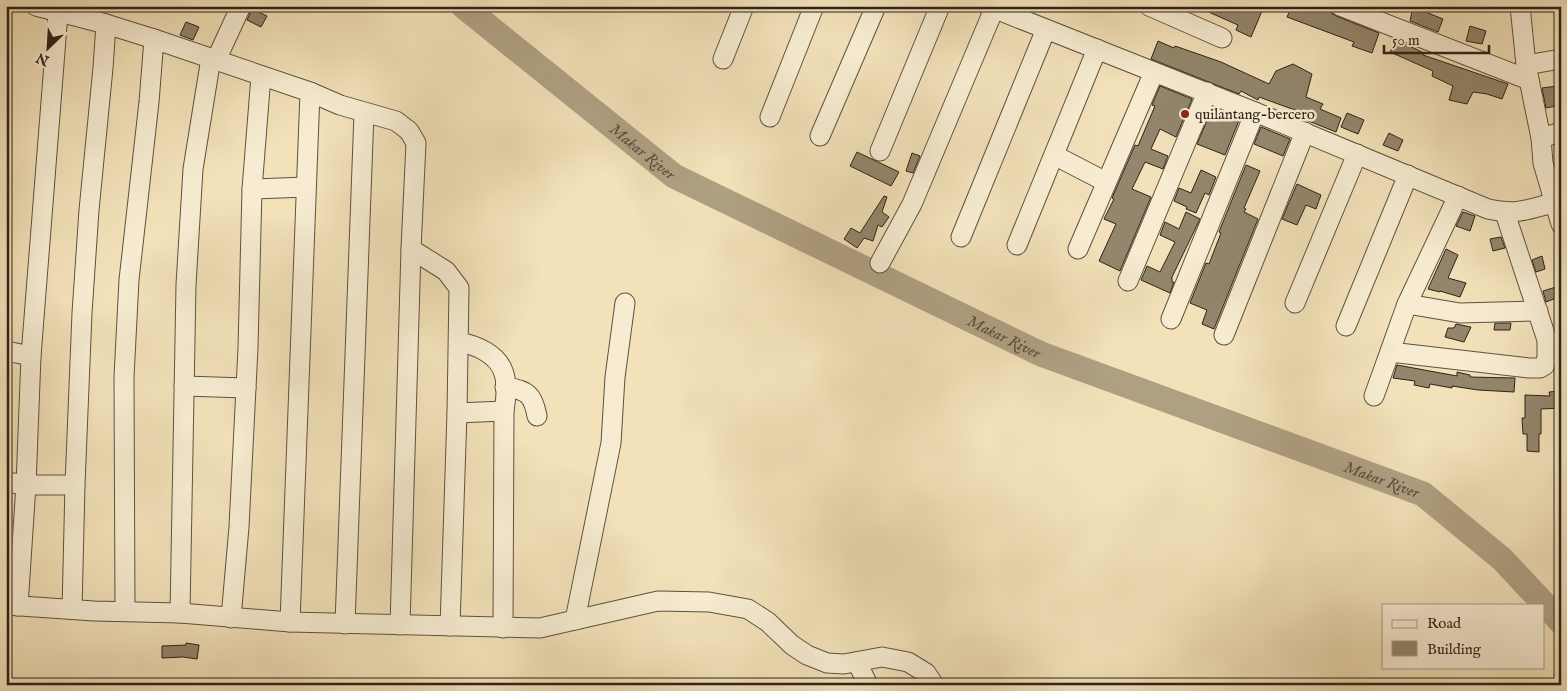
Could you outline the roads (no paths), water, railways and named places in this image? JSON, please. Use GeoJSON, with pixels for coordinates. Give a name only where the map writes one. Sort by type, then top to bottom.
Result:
{"type":"FeatureCollection","features":[{"type":"Feature","properties":{"kind":"street"},"geometry":{"type":"LineString","coordinates":[[36,6],[106,24],[154,39],[310,92],[340,105],[396,121],[409,131],[416,143],[400,625]]}},
{"type":"Feature","properties":{"kind":"street"},"geometry":{"type":"LineString","coordinates":[[180,613],[186,285],[193,168],[213,59],[241,6]]}},
{"type":"Feature","properties":{"kind":"street"},"geometry":{"type":"LineString","coordinates":[[723,59],[744,6]]}},
{"type":"Feature","properties":{"kind":"street"},"geometry":{"type":"LineString","coordinates":[[770,118],[814,6]]}},
{"type":"Feature","properties":{"kind":"street"},"geometry":{"type":"LineString","coordinates":[[820,136],[876,6]]}},
{"type":"Feature","properties":{"kind":"street"},"geometry":{"type":"LineString","coordinates":[[880,151],[940,6]]}},
{"type":"Feature","properties":{"kind":"street"},"geometry":{"type":"LineString","coordinates":[[1149,6],[1222,38]]}},
{"type":"Feature","properties":{"kind":"street"},"geometry":{"type":"LineString","coordinates":[[1340,6],[1528,72],[1561,59]]}},
{"type":"Feature","properties":{"kind":"street"},"geometry":{"type":"LineString","coordinates":[[1520,6],[1528,72],[1541,138],[1543,164],[1557,202],[1561,224]]}},
{"type":"Feature","properties":{"kind":"street"},"geometry":{"type":"LineString","coordinates":[[880,262],[912,204],[991,7],[1207,92],[1488,209],[1505,213],[1525,211],[1557,202]]}},
{"type":"Feature","properties":{"kind":"street"},"geometry":{"type":"LineString","coordinates":[[58,13],[31,356],[26,485],[12,605],[180,613],[290,622],[540,628],[658,601],[709,602],[748,609],[768,622],[792,645],[826,663],[844,664],[882,657],[908,662],[926,673],[934,685]]}},
{"type":"Feature","properties":{"kind":"street"},"geometry":{"type":"LineString","coordinates":[[72,609],[82,313],[89,210],[106,24]]}},
{"type":"Feature","properties":{"kind":"street"},"geometry":{"type":"LineString","coordinates":[[961,237],[1046,29]]}},
{"type":"Feature","properties":{"kind":"street"},"geometry":{"type":"LineString","coordinates":[[125,610],[124,377],[129,280],[149,102],[154,39]]}},
{"type":"Feature","properties":{"kind":"street"},"geometry":{"type":"LineString","coordinates":[[1017,245],[1097,49]]}},
{"type":"Feature","properties":{"kind":"street"},"geometry":{"type":"LineString","coordinates":[[1078,249],[1154,72]]}},
{"type":"Feature","properties":{"kind":"street"},"geometry":{"type":"LineString","coordinates":[[231,618],[246,388],[252,189],[261,76]]}},
{"type":"Feature","properties":{"kind":"street"},"geometry":{"type":"LineString","coordinates":[[290,622],[310,92]]}},
{"type":"Feature","properties":{"kind":"street"},"geometry":{"type":"LineString","coordinates":[[1128,281],[1207,92]]}},
{"type":"Feature","properties":{"kind":"street"},"geometry":{"type":"LineString","coordinates":[[1171,319],[1255,112]]}},
{"type":"Feature","properties":{"kind":"street"},"geometry":{"type":"LineString","coordinates":[[345,624],[364,113]]}},
{"type":"Feature","properties":{"kind":"street"},"geometry":{"type":"LineString","coordinates":[[1224,335],[1305,132]]}},
{"type":"Feature","properties":{"kind":"street"},"geometry":{"type":"LineString","coordinates":[[1541,138],[1561,132]]}},
{"type":"Feature","properties":{"kind":"street"},"geometry":{"type":"LineString","coordinates":[[1295,303],[1357,154]]}},
{"type":"Feature","properties":{"kind":"street"},"geometry":{"type":"LineString","coordinates":[[1054,155],[1106,182]]}},
{"type":"Feature","properties":{"kind":"street"},"geometry":{"type":"LineString","coordinates":[[1346,326],[1408,175]]}},
{"type":"Feature","properties":{"kind":"street"},"geometry":{"type":"LineString","coordinates":[[252,189],[306,187]]}},
{"type":"Feature","properties":{"kind":"street"},"geometry":{"type":"LineString","coordinates":[[1374,396],[1406,304],[1458,196]]}},
{"type":"Feature","properties":{"kind":"street"},"geometry":{"type":"LineString","coordinates":[[1390,352],[1540,368],[1546,364],[1548,356],[1547,340],[1505,213]]}},
{"type":"Feature","properties":{"kind":"street"},"geometry":{"type":"LineString","coordinates":[[412,249],[446,271],[459,288],[459,322],[466,343],[457,414],[450,626]]}},
{"type":"Feature","properties":{"kind":"street"},"geometry":{"type":"LineString","coordinates":[[575,620],[611,443],[616,377],[625,303]]}},
{"type":"Feature","properties":{"kind":"street"},"geometry":{"type":"LineString","coordinates":[[1406,304],[1460,313],[1538,311]]}},
{"type":"Feature","properties":{"kind":"street"},"geometry":{"type":"LineString","coordinates":[[466,343],[482,349],[495,359],[503,371],[505,387],[503,628]]}},
{"type":"Feature","properties":{"kind":"street"},"geometry":{"type":"LineString","coordinates":[[6,352],[31,356]]}},
{"type":"Feature","properties":{"kind":"street"},"geometry":{"type":"LineString","coordinates":[[184,386],[246,388]]}},
{"type":"Feature","properties":{"kind":"street"},"geometry":{"type":"LineString","coordinates":[[505,387],[518,389],[530,395],[535,401],[537,416]]}},
{"type":"Feature","properties":{"kind":"street"},"geometry":{"type":"LineString","coordinates":[[457,414],[504,411]]}},
{"type":"Feature","properties":{"kind":"street"},"geometry":{"type":"LineString","coordinates":[[6,482],[26,485],[75,485]]}},
{"type":"Feature","properties":{"kind":"street"},"geometry":{"type":"LineString","coordinates":[[857,662],[868,685]]}},
{"type":"Feature","properties":{"kind":"waterway","name":"Makar River"},"geometry":{"type":"LineString","coordinates":[[463,6],[674,176],[1041,354],[1423,494],[1502,559],[1561,622]]}},
{"type":"Feature","properties":{"kind":"place","name":"quilantang-bercero"},"geometry":{"type":"Point","coordinates":[1185,114]}}]}
